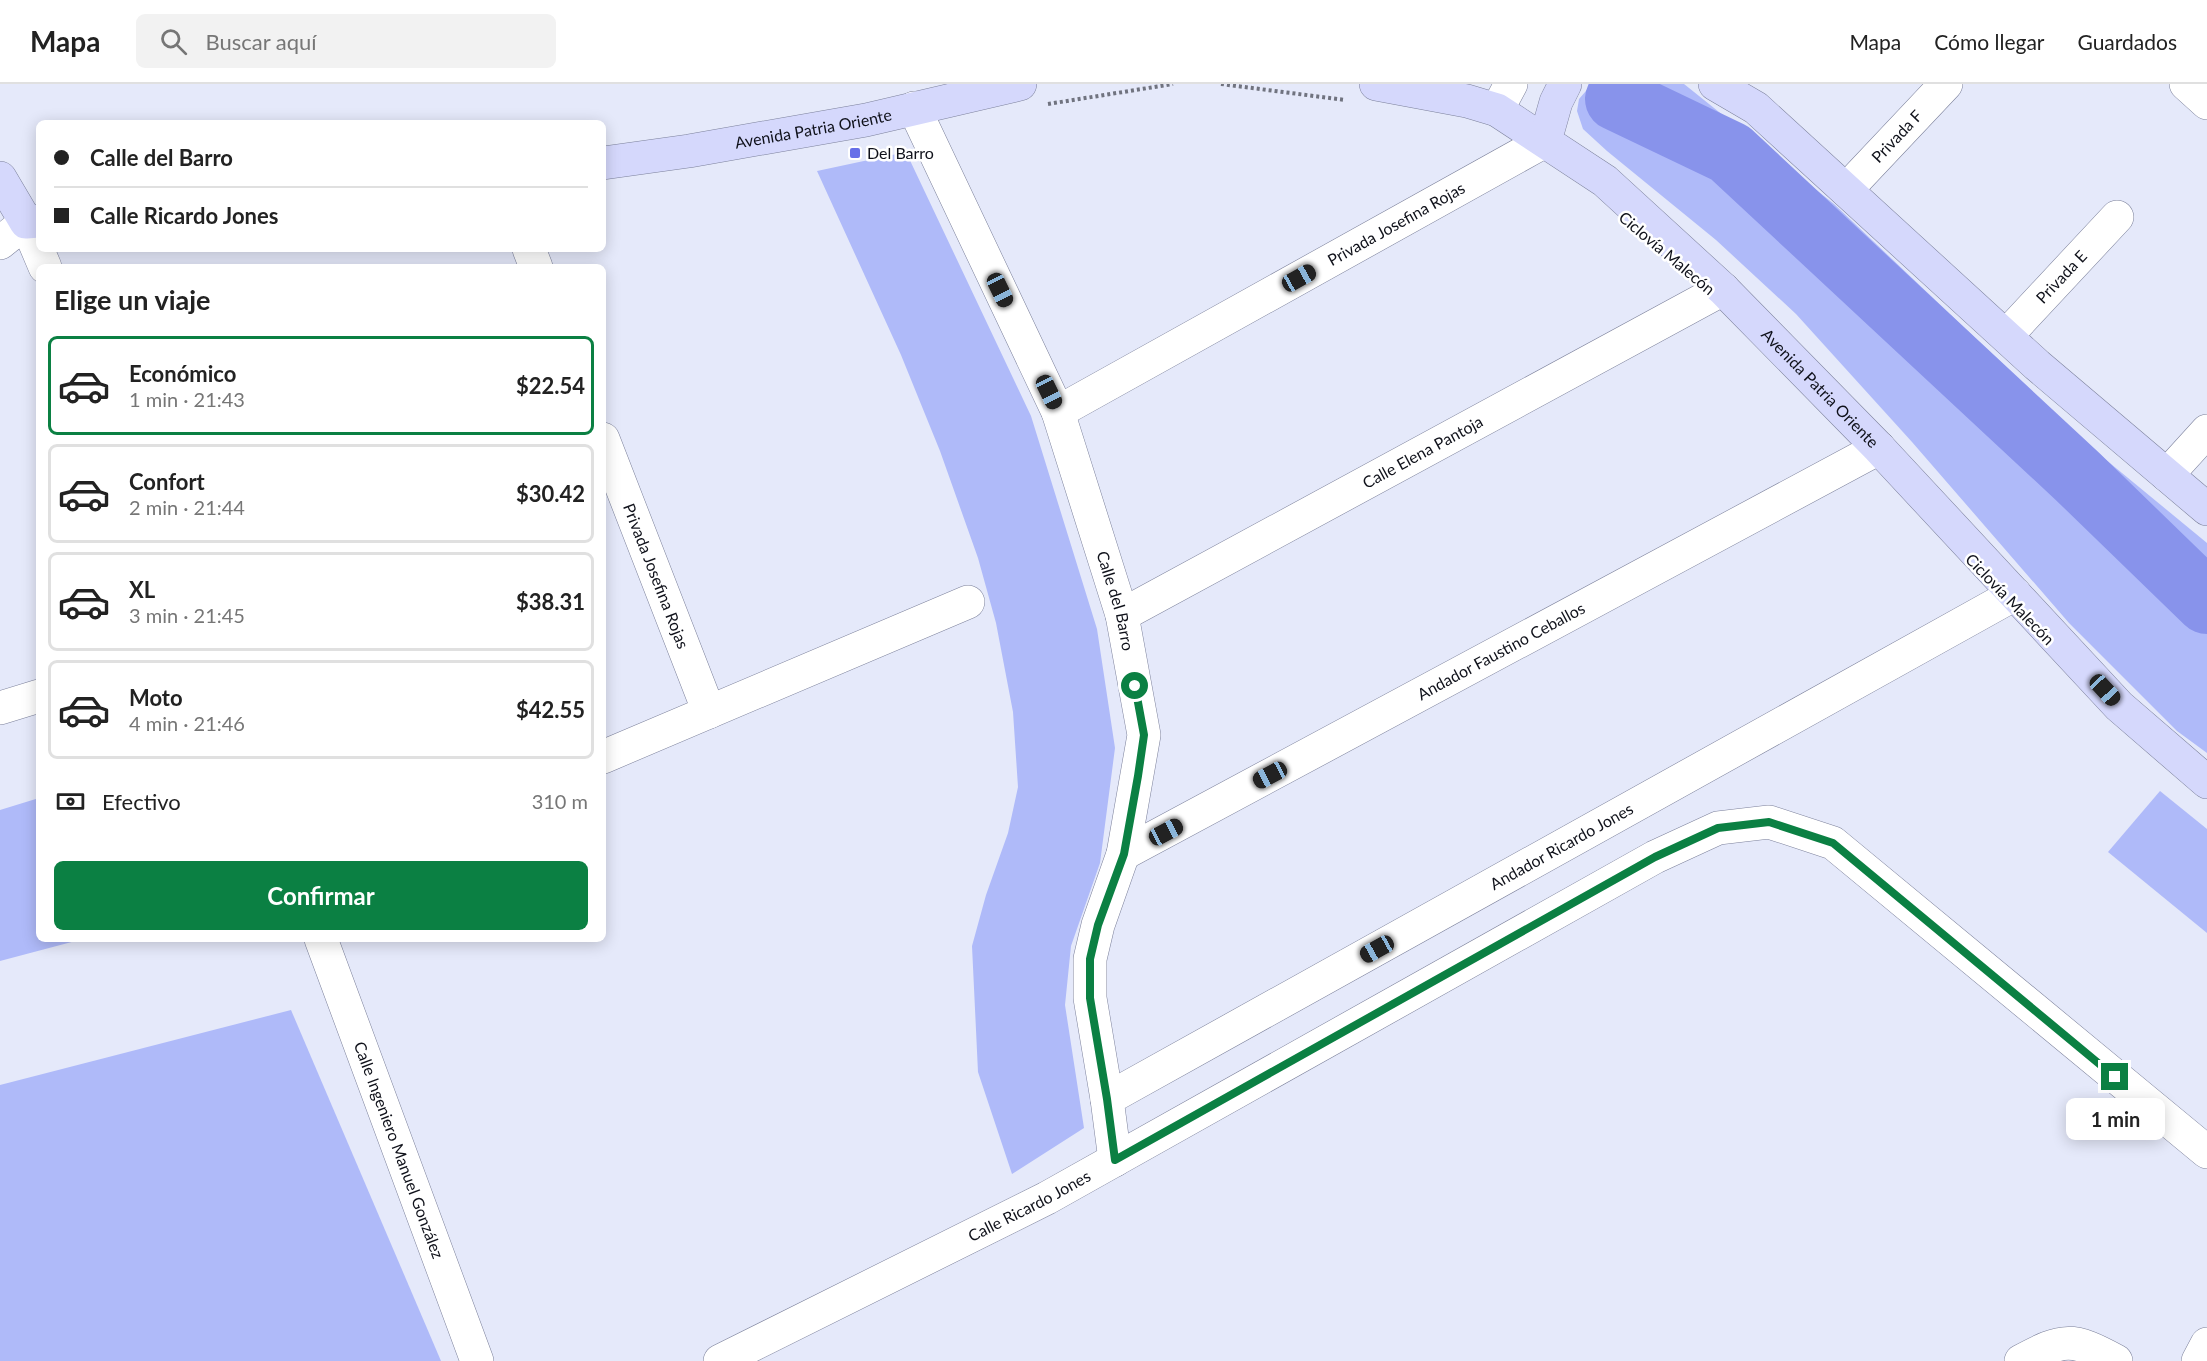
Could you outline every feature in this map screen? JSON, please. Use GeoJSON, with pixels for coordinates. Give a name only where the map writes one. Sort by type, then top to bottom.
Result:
{"type":"FeatureCollection","features":[{"type":"Feature","properties":{"kind":"street","name":"Avenida Patria Oriente"},"geometry":{"type":"LineString","coordinates":[[606,163],[866,120],[1020,84]]}},
{"type":"Feature","properties":{"kind":"street"},"geometry":{"type":"LineString","coordinates":[[1545,141],[1556,102],[1565,84]]}},
{"type":"Feature","properties":{"kind":"street"},"geometry":{"type":"LineString","coordinates":[[1715,84],[1756,108],[2006,336],[2207,508]]}},
{"type":"Feature","properties":{"kind":"street","name":"Privada F"},"geometry":{"type":"LineString","coordinates":[[1846,190],[1946,84]]}},
{"type":"Feature","properties":{"kind":"street"},"geometry":{"type":"LineString","coordinates":[[2186,84],[2207,103]]}},
{"type":"Feature","properties":{"kind":"street","name":"Avenida Patria Oriente"},"geometry":{"type":"LineString","coordinates":[[1381,89],[1488,95],[1545,141],[1605,181],[1723,289],[1880,448],[2120,706],[2207,782]]}},
{"type":"Feature","properties":{"kind":"street","name":"Calle del Barro"},"geometry":{"type":"LineString","coordinates":[[914,108],[1058,412],[1122,615],[1144,735],[1124,854],[1098,925],[1090,959],[1090,998],[1115,1160]]}},
{"type":"Feature","properties":{"kind":"street","name":"Privada Josefina Rojas"},"geometry":{"type":"LineString","coordinates":[[1058,412],[1545,141]]}},
{"type":"Feature","properties":{"kind":"street"},"geometry":{"type":"LineString","coordinates":[[0,178],[32,221],[0,243]]}},
{"type":"Feature","properties":{"kind":"street","name":"Privada E"},"geometry":{"type":"LineString","coordinates":[[2006,336],[2117,217]]}},
{"type":"Feature","properties":{"kind":"street","name":"Calle Elena Pantoja"},"geometry":{"type":"LineString","coordinates":[[1122,615],[1723,289]]}},
{"type":"Feature","properties":{"kind":"street"},"geometry":{"type":"LineString","coordinates":[[2167,474],[2207,431]]}},
{"type":"Feature","properties":{"kind":"street","name":"Privada Josefina Rojas"},"geometry":{"type":"LineString","coordinates":[[606,447],[709,712]]}},
{"type":"Feature","properties":{"kind":"street","name":"Andador Faustino Ceballos"},"geometry":{"type":"LineString","coordinates":[[1124,854],[1880,448]]}},
{"type":"Feature","properties":{"kind":"street","name":"Andador Ricardo Jones"},"geometry":{"type":"LineString","coordinates":[[1107,1099],[2015,594]]}},
{"type":"Feature","properties":{"kind":"street"},"geometry":{"type":"LineString","coordinates":[[606,756],[968,602]]}},
{"type":"Feature","properties":{"kind":"street"},"geometry":{"type":"LineString","coordinates":[[0,708],[36,697]]}},
{"type":"Feature","properties":{"kind":"street","name":"Calle Ricardo Jones"},"geometry":{"type":"LineString","coordinates":[[720,1361],[1047,1198],[1655,857],[1718,828],[1769,822],[1833,843],[2207,1152]]}},
{"type":"Feature","properties":{"kind":"street","name":"Calle Ingeniero Manuel González"},"geometry":{"type":"LineString","coordinates":[[322,942],[477,1361]]}},
{"type":"Feature","properties":{"kind":"street"},"geometry":{"type":"LineString","coordinates":[[2021,1361],[2061,1342],[2083,1346],[2116,1361]]}},
{"type":"Feature","properties":{"kind":"street"},"geometry":{"type":"LineString","coordinates":[[2198,1361],[2207,1344]]}},
{"type":"Feature","properties":{"kind":"path"},"geometry":{"type":"LineString","coordinates":[[1221,84],[1381,89]]}},
{"type":"Feature","properties":{"kind":"shaded area"},"geometry":{"type":"Polygon","coordinates":[[[1592,84],[1684,84],[1834,204],[2088,445],[2207,543],[2207,753],[2177,731],[2069,623],[1912,442],[1796,314],[1716,240],[1583,129],[1577,111],[1579,99],[1592,84]]]}},
{"type":"Feature","properties":{"kind":"shaded area"},"geometry":{"type":"Polygon","coordinates":[[[906,152],[1031,416],[1097,629],[1115,748],[1100,863],[1071,946],[1065,1005],[1084,1128],[1012,1174],[978,1072],[972,946],[986,895],[1008,833],[1018,787],[1013,712],[996,623],[978,558],[940,451],[901,355],[817,171],[906,152]]]}},
{"type":"Feature","properties":{"kind":"shaded area"},"geometry":{"type":"Polygon","coordinates":[[[2160,791],[2207,829],[2207,933],[2108,852],[2160,791]]]}},
{"type":"Feature","properties":{"kind":"shaded area"},"geometry":{"type":"Polygon","coordinates":[[[36,799],[36,942],[72,942],[0,961],[0,810],[36,799]]]}},
{"type":"Feature","properties":{"kind":"shaded area"},"geometry":{"type":"Polygon","coordinates":[[[291,1010],[441,1361],[0,1361],[0,1085],[291,1010]]]}},
{"type":"Feature","properties":{"kind":"waterway"},"geometry":{"type":"LineString","coordinates":[[1617,99],[1730,153],[2077,476],[2207,602]]}},
{"type":"Feature","properties":{"kind":"place","name":"Del Barro"},"geometry":{"type":"Point","coordinates":[855,153]}},
{"type":"Feature","properties":{"kind":"route"},"geometry":{"type":"LineString","coordinates":[[1135,686],[1144,735],[1138,776],[1124,854],[1098,925],[1090,959],[1090,998],[1115,1160],[1655,857],[1718,828],[1769,822],[1833,843],[2115,1077]]}}]}
